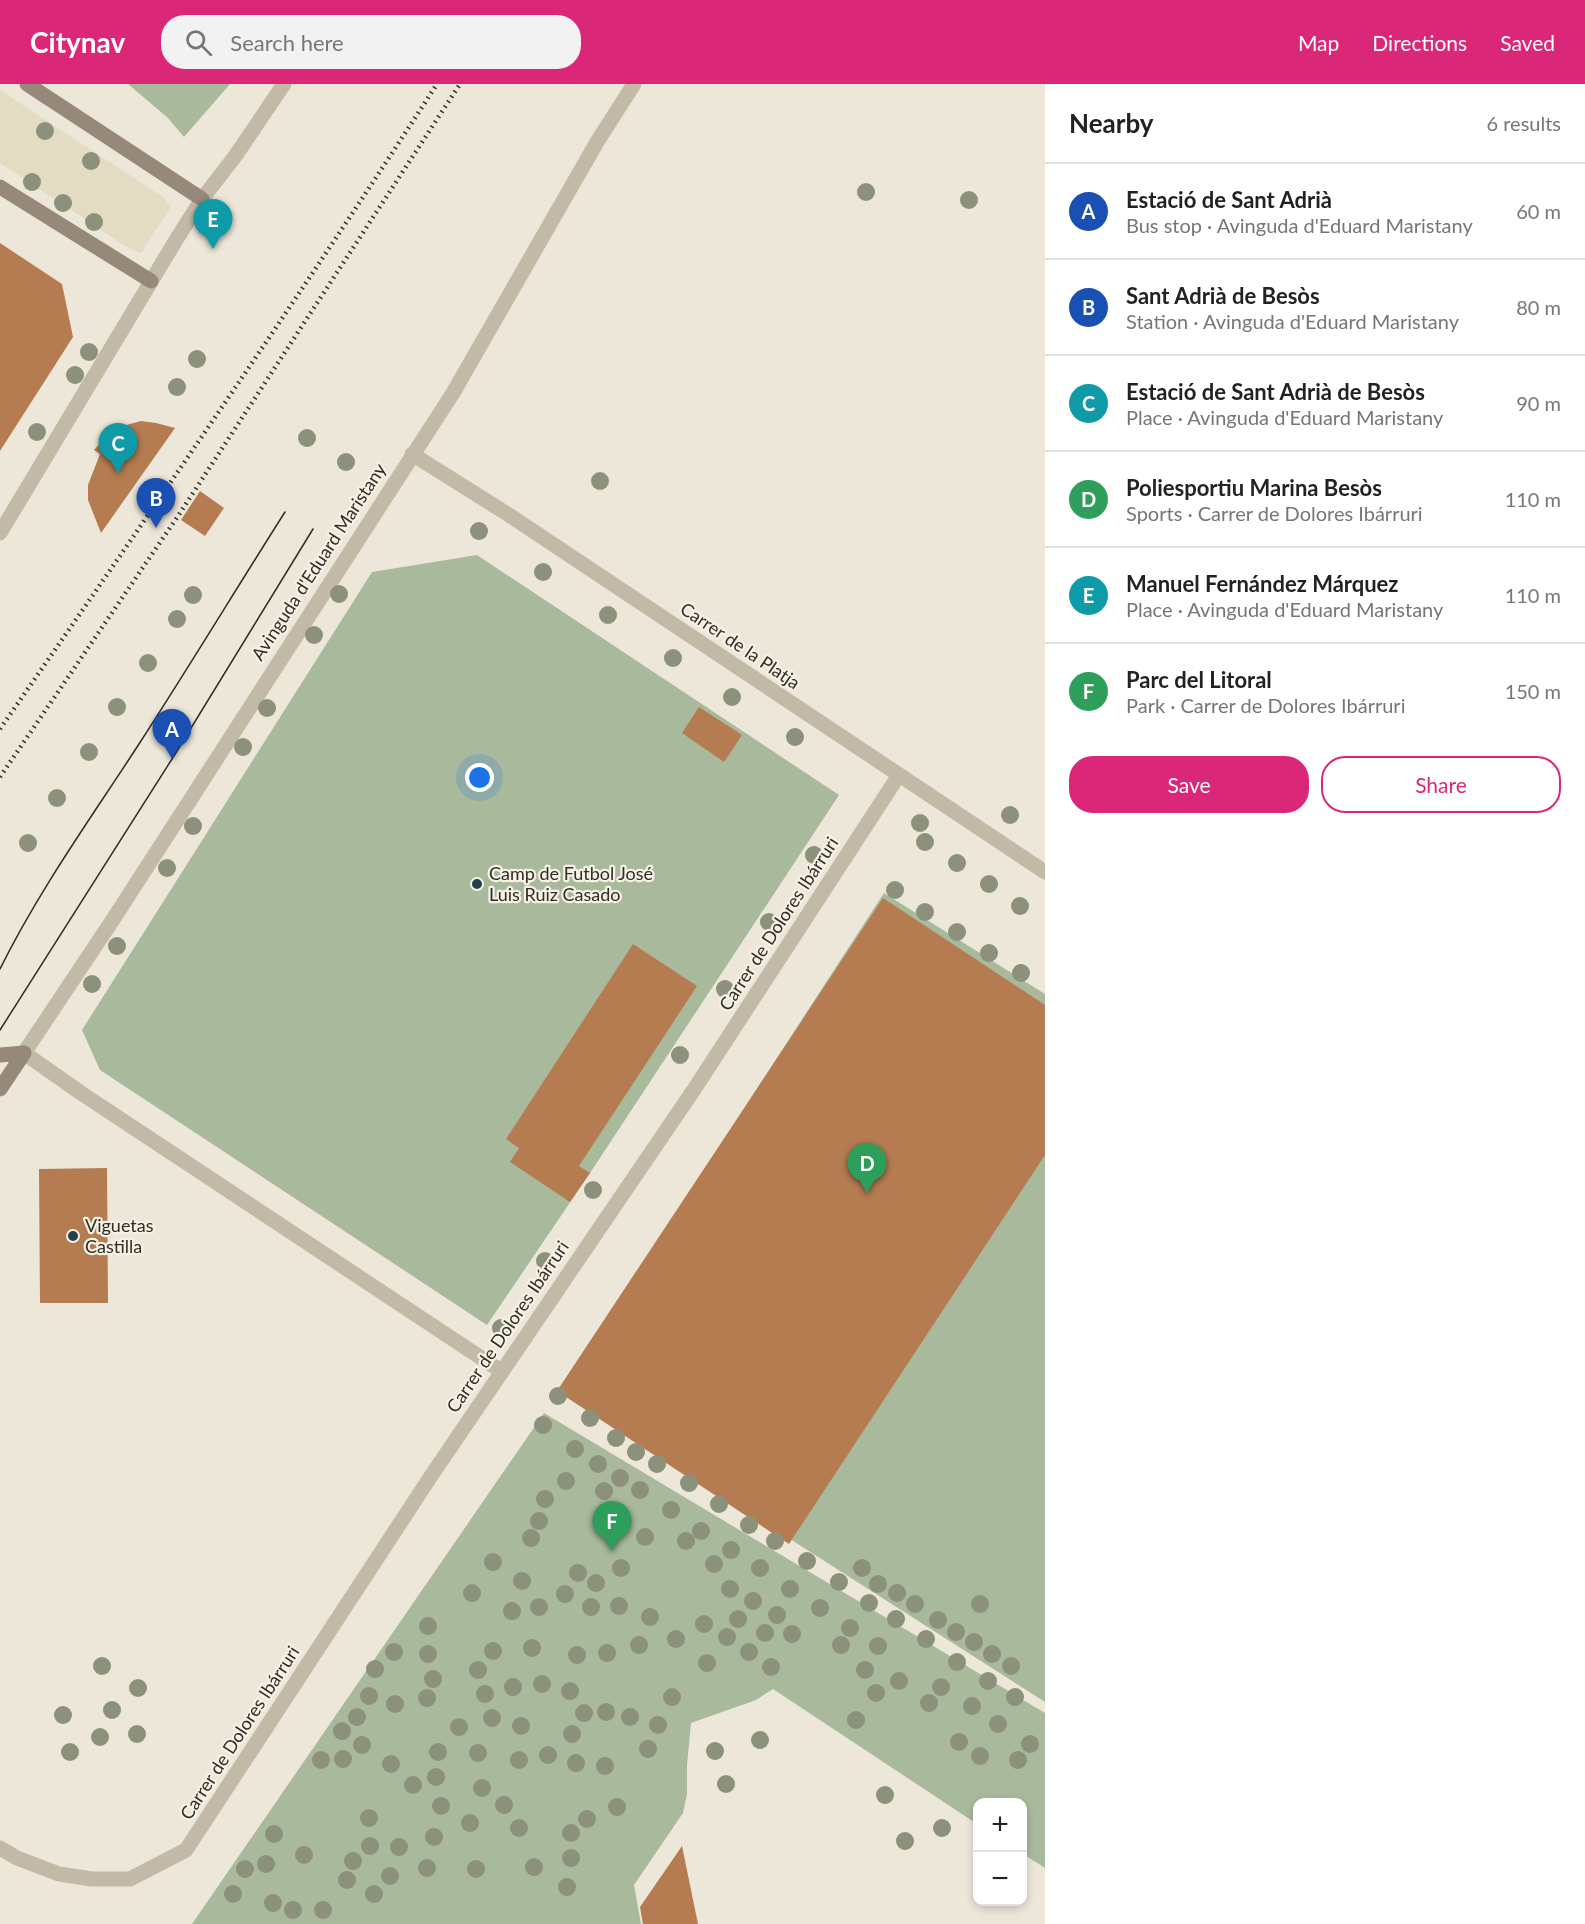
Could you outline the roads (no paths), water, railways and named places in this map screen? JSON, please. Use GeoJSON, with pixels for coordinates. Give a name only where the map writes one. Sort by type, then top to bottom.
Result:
{"type":"FeatureCollection","features":[{"type":"Feature","properties":{"kind":"street"},"geometry":{"type":"LineString","coordinates":[[27,84],[202,199]]}},
{"type":"Feature","properties":{"kind":"street"},"geometry":{"type":"LineString","coordinates":[[0,533],[202,199],[236,155],[284,84]]}},
{"type":"Feature","properties":{"kind":"street","name":"Avinguda d'Eduard Maristany"},"geometry":{"type":"LineString","coordinates":[[0,1089],[112,921],[453,393],[597,142],[634,84]]}},
{"type":"Feature","properties":{"kind":"street"},"geometry":{"type":"LineString","coordinates":[[0,187],[151,281]]}},
{"type":"Feature","properties":{"kind":"street","name":"Carrer de la Platja"},"geometry":{"type":"LineString","coordinates":[[412,454],[509,515],[1045,872]]}},
{"type":"Feature","properties":{"kind":"street","name":"Carrer de Dolores Ibárruri"},"geometry":{"type":"LineString","coordinates":[[0,1848],[17,1858],[59,1874],[92,1879],[130,1879],[186,1850],[501,1371],[694,1088],[899,776]]}},
{"type":"Feature","properties":{"kind":"street"},"geometry":{"type":"LineString","coordinates":[[0,1055],[24,1053],[501,1371]]}},
{"type":"Feature","properties":{"kind":"tram line"},"geometry":{"type":"LineString","coordinates":[[0,969],[48,883],[158,715],[285,512]]}},
{"type":"Feature","properties":{"kind":"tram line"},"geometry":{"type":"LineString","coordinates":[[0,1030],[172,759],[313,529]]}},
{"type":"Feature","properties":{"kind":"railway"},"geometry":{"type":"LineString","coordinates":[[0,729],[276,328],[437,84]]}},
{"type":"Feature","properties":{"kind":"railway"},"geometry":{"type":"LineString","coordinates":[[0,777],[178,516],[460,84]]}},
{"type":"Feature","properties":{"kind":"place","name":"Manuel Fernández Márquez"},"geometry":{"type":"Point","coordinates":[213,249]}},
{"type":"Feature","properties":{"kind":"place","name":"Estació de Sant Adrià de Besòs"},"geometry":{"type":"Point","coordinates":[118,473]}},
{"type":"Feature","properties":{"kind":"place","name":"Sant Adrià de Besòs"},"geometry":{"type":"Point","coordinates":[156,528]}},
{"type":"Feature","properties":{"kind":"place","name":"Estació de Sant Adrià"},"geometry":{"type":"Point","coordinates":[172,759]}},
{"type":"Feature","properties":{"kind":"place","name":"Camp de Futbol José Luis Ruiz Casado"},"geometry":{"type":"Point","coordinates":[477,884]}},
{"type":"Feature","properties":{"kind":"place","name":"Poliesportiu Marina Besòs"},"geometry":{"type":"Point","coordinates":[867,1193]}},
{"type":"Feature","properties":{"kind":"place","name":"Viguetas Castilla"},"geometry":{"type":"Point","coordinates":[73,1236]}},
{"type":"Feature","properties":{"kind":"place","name":"Parc del Litoral"},"geometry":{"type":"Point","coordinates":[612,1551]}}]}
